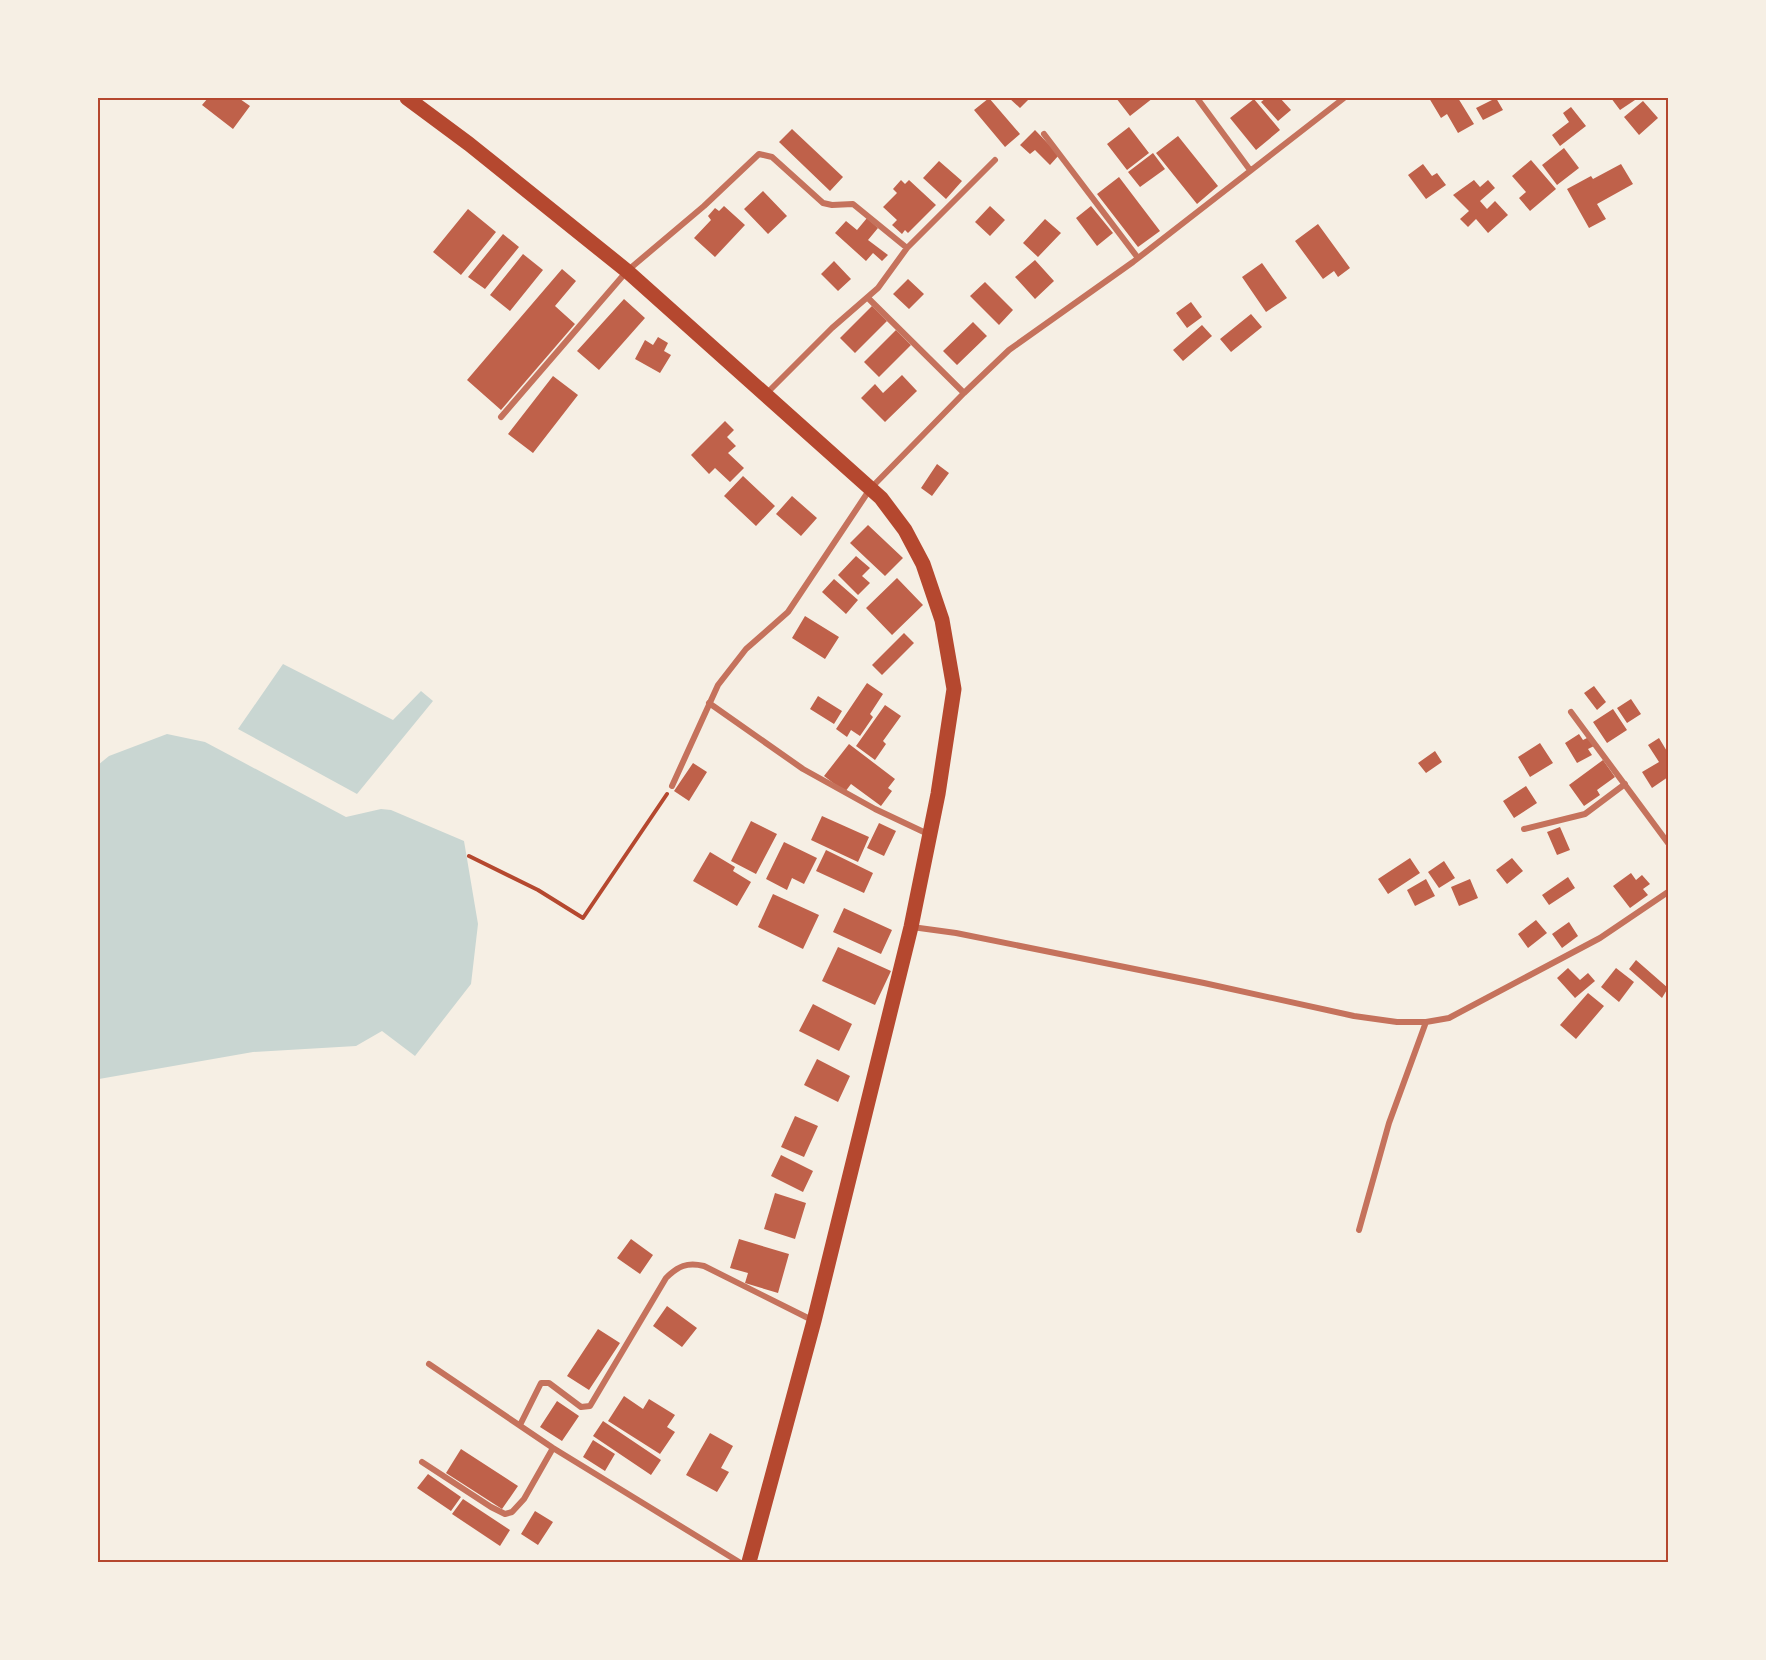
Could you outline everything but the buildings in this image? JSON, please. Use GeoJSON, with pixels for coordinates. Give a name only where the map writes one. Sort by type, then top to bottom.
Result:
{"type":"FeatureCollection","features":[{"type":"Feature","properties":{"kind":"main road"},"geometry":{"type":"LineString","coordinates":[[407,98],[470,144],[627,272],[880,498],[905,530],[923,564],[942,620],[954,689],[938,794],[911,927],[814,1321],[749,1563]]}},
{"type":"Feature","properties":{"kind":"street"},"geometry":{"type":"LineString","coordinates":[[1197,98],[1250,170]]}},
{"type":"Feature","properties":{"kind":"street"},"geometry":{"type":"LineString","coordinates":[[672,786],[718,685],[746,649],[788,612],[870,489],[1009,350],[1138,258],[1344,98]]}},
{"type":"Feature","properties":{"kind":"street"},"geometry":{"type":"LineString","coordinates":[[1044,134],[1138,258]]}},
{"type":"Feature","properties":{"kind":"street"},"geometry":{"type":"LineString","coordinates":[[501,417],[627,272],[704,206],[759,154],[772,157],[824,203],[853,204],[907,248]]}},
{"type":"Feature","properties":{"kind":"street"},"geometry":{"type":"LineString","coordinates":[[764,395],[832,328],[878,288],[907,248],[995,160]]}},
{"type":"Feature","properties":{"kind":"street"},"geometry":{"type":"LineString","coordinates":[[868,298],[964,393]]}},
{"type":"Feature","properties":{"kind":"street"},"geometry":{"type":"LineString","coordinates":[[709,703],[802,769],[875,809],[929,834]]}},
{"type":"Feature","properties":{"kind":"street"},"geometry":{"type":"LineString","coordinates":[[1571,712],[1668,843]]}},
{"type":"Feature","properties":{"kind":"street"},"geometry":{"type":"LineString","coordinates":[[1524,830],[1585,814],[1625,784]]}},
{"type":"Feature","properties":{"kind":"street"},"geometry":{"type":"LineString","coordinates":[[911,927],[957,933],[1354,1016],[1397,1022],[1426,1022],[1449,1018],[1600,938],[1668,892]]}},
{"type":"Feature","properties":{"kind":"street"},"geometry":{"type":"LineString","coordinates":[[1359,1230],[1389,1123],[1426,1022]]}},
{"type":"Feature","properties":{"kind":"street"},"geometry":{"type":"LineString","coordinates":[[520,1425],[541,1383],[549,1383],[581,1407],[590,1406],[666,1278],[684,1264],[704,1266],[814,1321]]}},
{"type":"Feature","properties":{"kind":"street"},"geometry":{"type":"LineString","coordinates":[[429,1364],[553,1448],[739,1563]]}},
{"type":"Feature","properties":{"kind":"street"},"geometry":{"type":"LineString","coordinates":[[422,1462],[505,1514],[512,1512],[524,1499],[553,1448]]}},
{"type":"Feature","properties":{"kind":"path"},"geometry":{"type":"LineString","coordinates":[[469,856],[538,890],[583,918],[672,786]]}},
{"type":"Feature","properties":{"kind":"shaded area"},"geometry":{"type":"Polygon","coordinates":[[[283,664],[393,720],[421,691],[433,701],[357,794],[238,729],[283,664]]]}},
{"type":"Feature","properties":{"kind":"shaded area"},"geometry":{"type":"Polygon","coordinates":[[[167,734],[205,742],[346,817],[381,809],[391,810],[464,841],[478,924],[471,984],[415,1056],[382,1031],[356,1046],[253,1052],[99,1079],[98,1085],[98,765],[109,756],[167,734]]]}}]}
